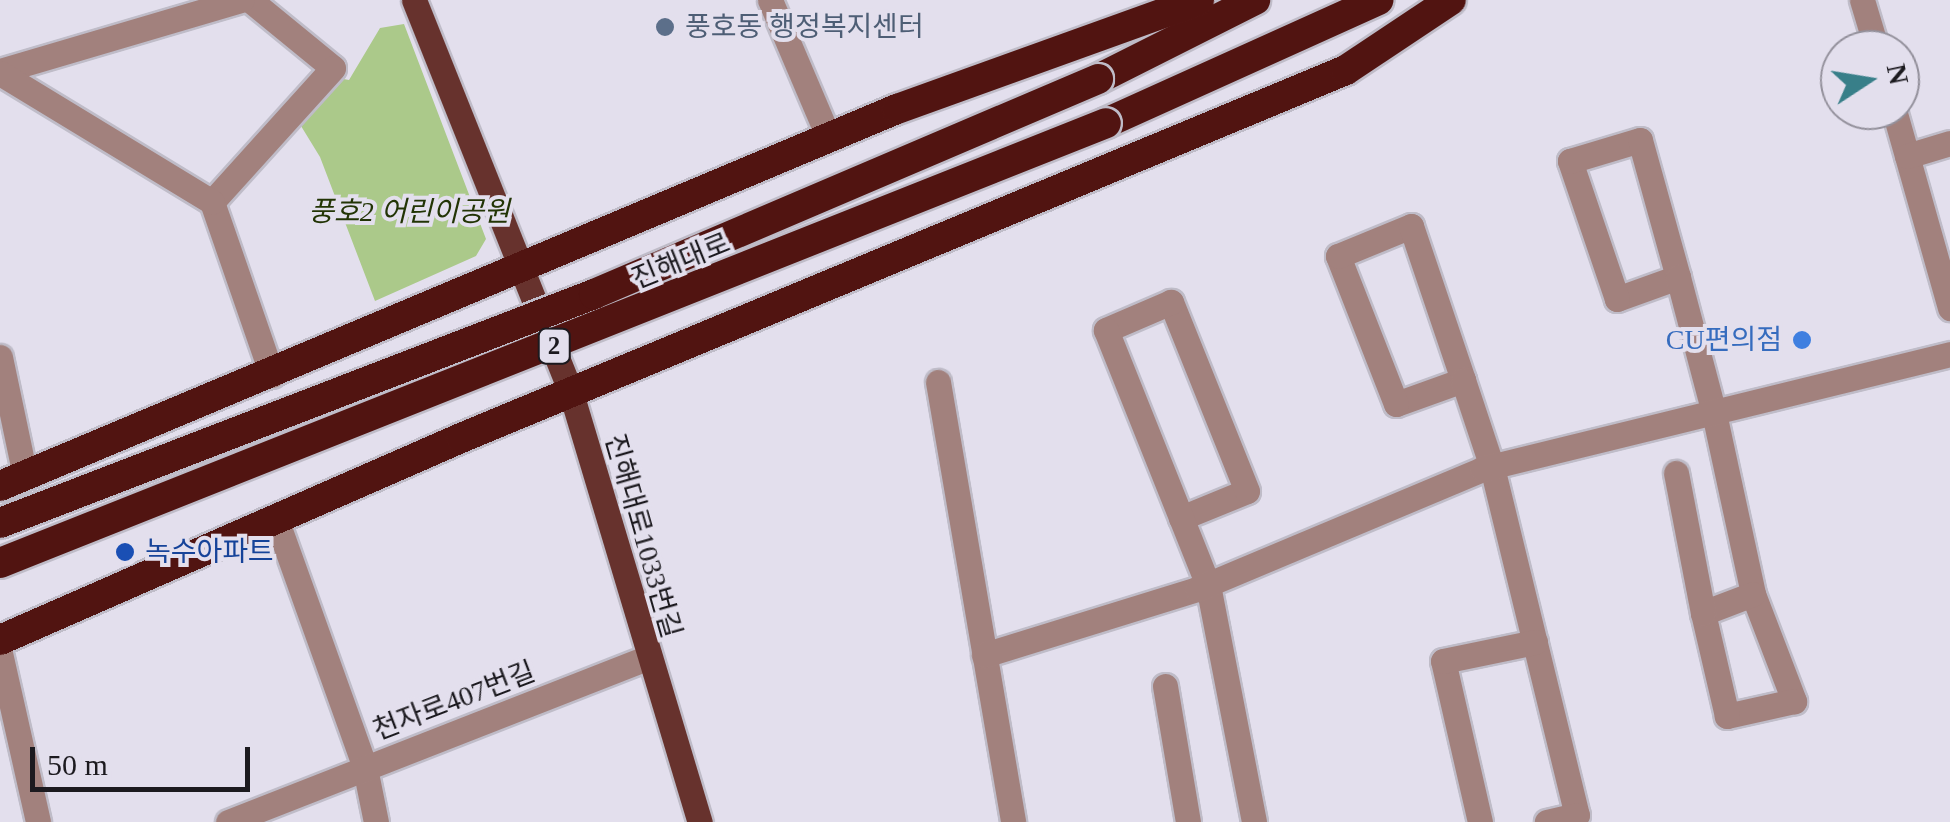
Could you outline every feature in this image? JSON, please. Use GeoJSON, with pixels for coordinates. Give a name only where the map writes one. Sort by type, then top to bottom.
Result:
{"type":"FeatureCollection","features":[{"type":"Feature","properties":{"kind":"highway"},"geometry":{"type":"LineString","coordinates":[[12,481],[272,375],[828,138],[1199,0]]}},
{"type":"Feature","properties":{"kind":"highway","name":"진해대로"},"geometry":{"type":"LineString","coordinates":[[0,523],[594,294],[1098,79],[1255,0]]}},
{"type":"Feature","properties":{"kind":"highway","name":"진해대로"},"geometry":{"type":"LineString","coordinates":[[0,563],[1106,123],[1379,0]]}},
{"type":"Feature","properties":{"kind":"highway"},"geometry":{"type":"LineString","coordinates":[[0,640],[571,393],[1346,70],[1451,0]]}},
{"type":"Feature","properties":{"kind":"main road","name":"진해대로1033번길"},"geometry":{"type":"LineString","coordinates":[[414,0],[526,268],[571,393],[646,658],[700,822]]}},
{"type":"Feature","properties":{"kind":"street"},"geometry":{"type":"LineString","coordinates":[[0,72],[246,0],[333,68],[212,202]]}},
{"type":"Feature","properties":{"kind":"street"},"geometry":{"type":"LineString","coordinates":[[770,0],[828,138]]}},
{"type":"Feature","properties":{"kind":"street"},"geometry":{"type":"LineString","coordinates":[[1862,0],[1871,30]]}},
{"type":"Feature","properties":{"kind":"street"},"geometry":{"type":"LineString","coordinates":[[0,72],[212,202],[272,375]]}},
{"type":"Feature","properties":{"kind":"street"},"geometry":{"type":"LineString","coordinates":[[1900,130],[1950,308]]}},
{"type":"Feature","properties":{"kind":"street"},"geometry":{"type":"LineString","coordinates":[[1676,474],[1727,716],[1794,700],[1754,594],[1714,413],[1678,277],[1640,140],[1570,161],[1617,300],[1678,277]]}},
{"type":"Feature","properties":{"kind":"street"},"geometry":{"type":"LineString","coordinates":[[1907,156],[1950,143]]}},
{"type":"Feature","properties":{"kind":"street"},"geometry":{"type":"LineString","coordinates":[[1463,380],[1396,404],[1338,256],[1411,226],[1463,380],[1492,467],[1578,815],[1547,822]]}},
{"type":"Feature","properties":{"kind":"street"},"geometry":{"type":"LineString","coordinates":[[1181,518],[1247,491],[1171,302],[1106,330],[1181,518],[1208,585],[1254,822]]}},
{"type":"Feature","properties":{"kind":"street"},"geometry":{"type":"LineString","coordinates":[[984,654],[1208,585],[1492,467],[1950,354]]}},
{"type":"Feature","properties":{"kind":"street"},"geometry":{"type":"LineString","coordinates":[[0,357],[12,481]]}},
{"type":"Feature","properties":{"kind":"street"},"geometry":{"type":"LineString","coordinates":[[938,382],[1012,822]]}},
{"type":"Feature","properties":{"kind":"street"},"geometry":{"type":"LineString","coordinates":[[276,519],[366,768],[376,822]]}},
{"type":"Feature","properties":{"kind":"street"},"geometry":{"type":"LineString","coordinates":[[1703,612],[1754,594]]}},
{"type":"Feature","properties":{"kind":"street"},"geometry":{"type":"LineString","coordinates":[[1480,822],[1442,661],[1535,642]]}},
{"type":"Feature","properties":{"kind":"street"},"geometry":{"type":"LineString","coordinates":[[0,654],[38,822]]}},
{"type":"Feature","properties":{"kind":"street","name":"천자로407번길"},"geometry":{"type":"LineString","coordinates":[[228,822],[646,658]]}},
{"type":"Feature","properties":{"kind":"street"},"geometry":{"type":"LineString","coordinates":[[1165,686],[1188,822]]}},
{"type":"Feature","properties":{"kind":"green space","name":"풍호2 어린이공원"},"geometry":{"type":"Polygon","coordinates":[[[404,24],[486,239],[476,256],[375,301],[320,157],[301,126],[338,78],[349,80],[380,28],[404,24]]]}},
{"type":"Feature","properties":{"kind":"place","name":"풍호동 행정복지센터"},"geometry":{"type":"Point","coordinates":[665,27]}},
{"type":"Feature","properties":{"kind":"place","name":"CU편의점"},"geometry":{"type":"Point","coordinates":[1802,340]}},
{"type":"Feature","properties":{"kind":"place","name":"녹수아파트"},"geometry":{"type":"Point","coordinates":[125,552]}}]}
